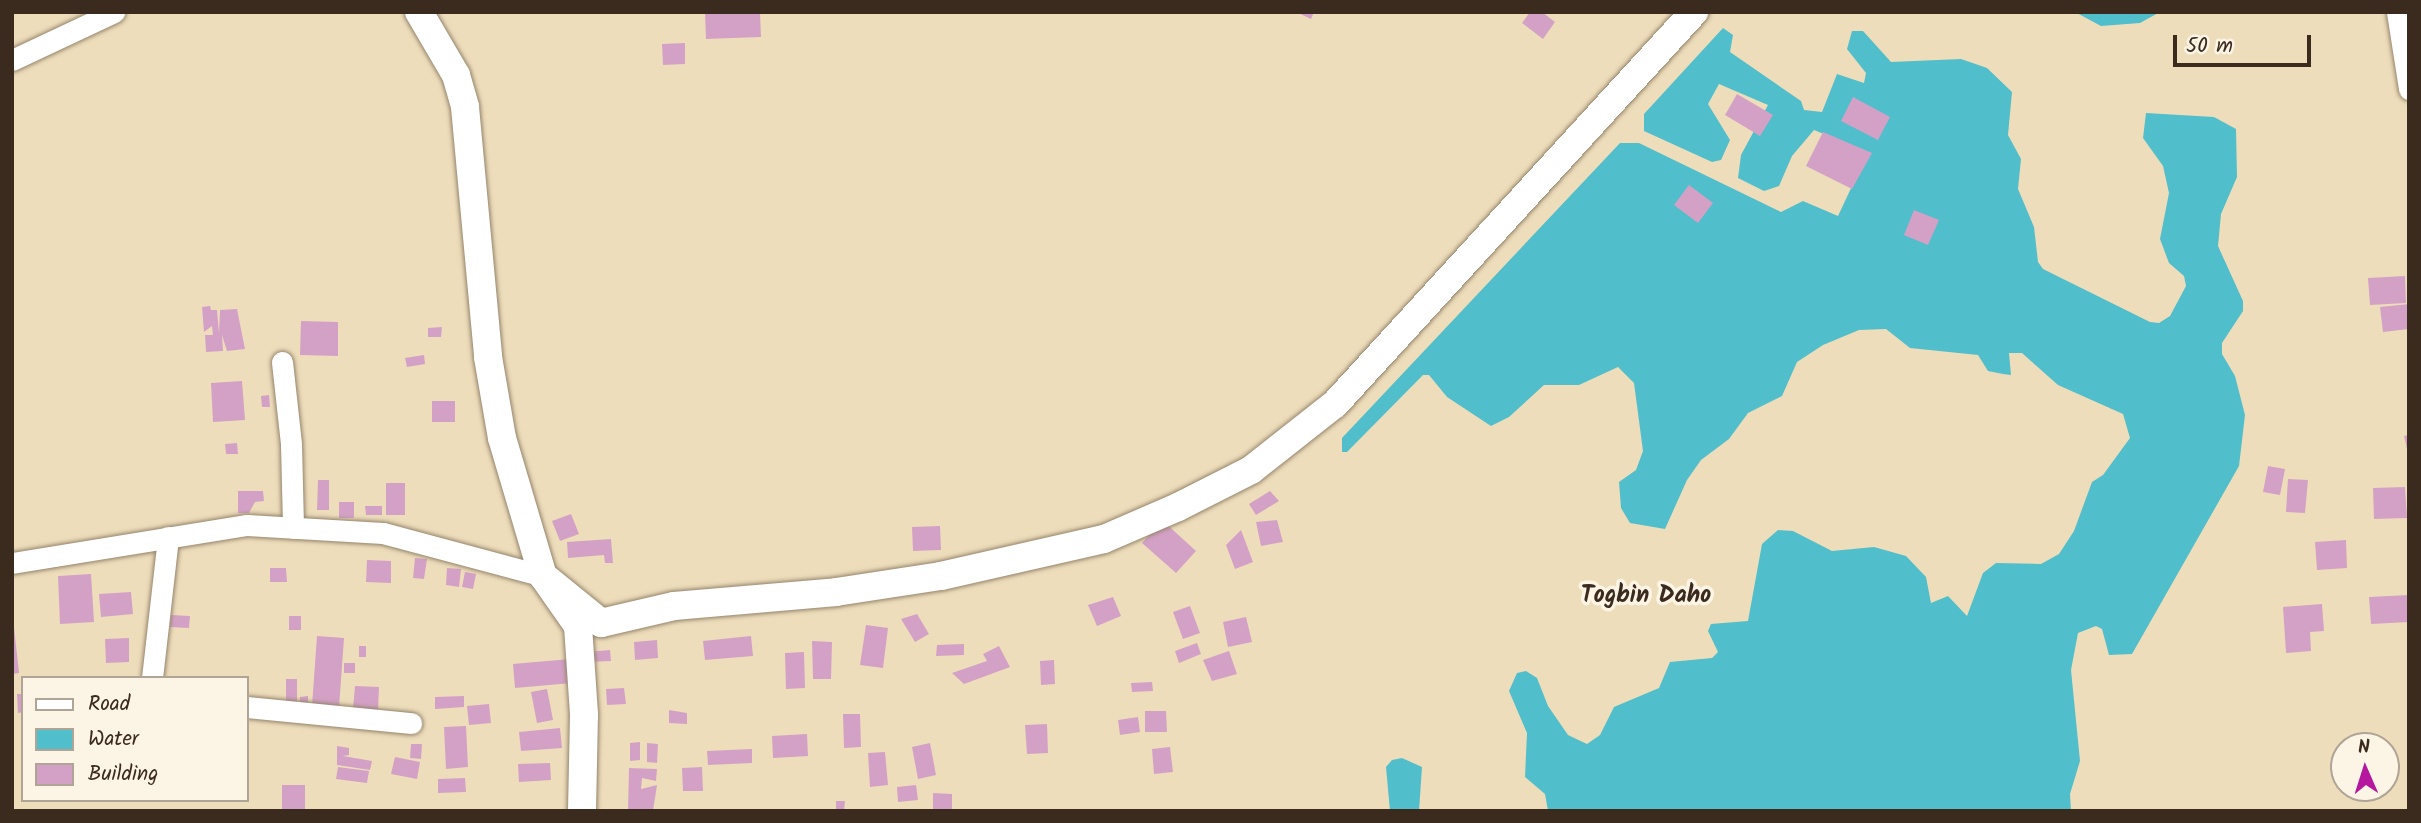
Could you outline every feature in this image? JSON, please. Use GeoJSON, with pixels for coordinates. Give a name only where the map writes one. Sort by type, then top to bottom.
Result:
{"type":"FeatureCollection","features":[{"type":"Feature","properties":{"kind":"street"},"geometry":{"type":"LineString","coordinates":[[12,61],[114,12]]}},
{"type":"Feature","properties":{"kind":"street"},"geometry":{"type":"LineString","coordinates":[[419,12],[456,75],[465,107],[494,402],[543,576],[578,626],[584,715],[582,811]]}},
{"type":"Feature","properties":{"kind":"street"},"geometry":{"type":"LineString","coordinates":[[12,563],[247,525],[383,533],[543,576],[601,623],[674,606],[836,592],[941,576],[1104,539],[1178,507],[1251,470],[1295,440],[1335,404],[1694,12]]}},
{"type":"Feature","properties":{"kind":"street"},"geometry":{"type":"LineString","coordinates":[[2397,12],[2409,89]]}},
{"type":"Feature","properties":{"kind":"street"},"geometry":{"type":"LineString","coordinates":[[282,362],[291,444],[293,528]]}},
{"type":"Feature","properties":{"kind":"street"},"geometry":{"type":"LineString","coordinates":[[152,676],[168,537]]}},
{"type":"Feature","properties":{"kind":"street"},"geometry":{"type":"LineString","coordinates":[[248,707],[411,723]]}},
{"type":"Feature","properties":{"kind":"water"},"geometry":{"type":"Polygon","coordinates":[[[2075,12],[2160,12],[2140,23],[2101,26],[2075,12]]]}},
{"type":"Feature","properties":{"kind":"water"},"geometry":{"type":"Polygon","coordinates":[[[1723,28],[1733,35],[1730,52],[1801,101],[1804,110],[1822,112],[1837,74],[1864,83],[1866,73],[1847,49],[1852,31],[1863,31],[1891,62],[1961,59],[1987,68],[2012,92],[2008,135],[2021,159],[2018,189],[2034,227],[2038,262],[2043,269],[2150,322],[2159,323],[2170,316],[2186,286],[2184,276],[2169,263],[2160,239],[2169,193],[2163,166],[2143,138],[2146,113],[2214,117],[2236,129],[2237,177],[2221,214],[2218,246],[2243,301],[2243,311],[2222,343],[2222,354],[2235,376],[2245,415],[2239,466],[2132,654],[2109,655],[2102,629],[2096,626],[2078,633],[2071,670],[2080,761],[2070,794],[2071,811],[1548,811],[1545,794],[1525,777],[1527,733],[1509,691],[1517,673],[1526,671],[1537,678],[1548,706],[1568,735],[1587,744],[1600,735],[1614,707],[1659,688],[1670,662],[1712,658],[1718,652],[1708,631],[1711,624],[1748,621],[1762,544],[1778,530],[1793,531],[1832,551],[1874,547],[1906,556],[1926,577],[1931,603],[1948,596],[1967,616],[1983,573],[1996,563],[2041,564],[2059,554],[2074,531],[2092,482],[2103,475],[2130,438],[2123,414],[2058,385],[2022,353],[2009,353],[2011,375],[1988,371],[1978,355],[1910,348],[1886,329],[1859,330],[1823,345],[1797,362],[1782,396],[1748,413],[1729,439],[1701,460],[1687,480],[1665,529],[1630,523],[1621,508],[1619,482],[1636,470],[1643,451],[1634,383],[1618,367],[1579,385],[1544,385],[1509,417],[1491,426],[1447,397],[1429,375],[1423,375],[1347,452],[1342,452],[1342,438],[1620,143],[1639,143],[1781,212],[1803,201],[1838,216],[1868,152],[1814,130],[1792,156],[1779,186],[1764,191],[1738,178],[1741,155],[1768,105],[1719,84],[1708,104],[1730,140],[1721,160],[1712,162],[1644,131],[1644,114],[1723,28]]]}},
{"type":"Feature","properties":{"kind":"water"},"geometry":{"type":"Polygon","coordinates":[[[1402,758],[1422,767],[1419,811],[1390,811],[1386,767],[1392,760],[1402,758]]]}},
{"type":"Feature","properties":{"kind":"building"},"geometry":{"type":"Polygon","coordinates":[[[705,12],[760,12],[761,37],[706,39],[705,12]]]}},
{"type":"Feature","properties":{"kind":"building"},"geometry":{"type":"Polygon","coordinates":[[[1296,12],[1314,12],[1311,19],[1296,12]]]}},
{"type":"Feature","properties":{"kind":"building"},"geometry":{"type":"Polygon","coordinates":[[[1530,12],[1542,12],[1555,22],[1543,39],[1522,23],[1530,12]]]}},
{"type":"Feature","properties":{"kind":"building"},"geometry":{"type":"Polygon","coordinates":[[[685,43],[685,64],[663,65],[662,44],[685,43]]]}},
{"type":"Feature","properties":{"kind":"building"},"geometry":{"type":"Polygon","coordinates":[[[1737,94],[1773,115],[1760,136],[1725,115],[1737,94]]]}},
{"type":"Feature","properties":{"kind":"building"},"geometry":{"type":"Polygon","coordinates":[[[1853,97],[1890,117],[1878,140],[1841,121],[1853,97]]]}},
{"type":"Feature","properties":{"kind":"building"},"geometry":{"type":"Polygon","coordinates":[[[1823,132],[1872,153],[1852,189],[1806,166],[1823,132]]]}},
{"type":"Feature","properties":{"kind":"building"},"geometry":{"type":"Polygon","coordinates":[[[1689,185],[1713,203],[1698,223],[1674,205],[1689,185]]]}},
{"type":"Feature","properties":{"kind":"building"},"geometry":{"type":"Polygon","coordinates":[[[1914,210],[1939,220],[1928,245],[1904,235],[1914,210]]]}},
{"type":"Feature","properties":{"kind":"building"},"geometry":{"type":"Polygon","coordinates":[[[2405,276],[2406,303],[2370,305],[2368,278],[2405,276]]]}},
{"type":"Feature","properties":{"kind":"building"},"geometry":{"type":"Polygon","coordinates":[[[2409,304],[2409,329],[2383,332],[2380,307],[2409,304]]]}},
{"type":"Feature","properties":{"kind":"building"},"geometry":{"type":"Polygon","coordinates":[[[210,306],[211,310],[217,310],[219,333],[220,310],[237,309],[245,349],[227,351],[222,335],[223,351],[206,352],[205,335],[213,335],[212,326],[204,332],[202,307],[210,306]]]}},
{"type":"Feature","properties":{"kind":"building"},"geometry":{"type":"Polygon","coordinates":[[[301,321],[338,322],[338,356],[300,355],[301,321]]]}},
{"type":"Feature","properties":{"kind":"building"},"geometry":{"type":"Polygon","coordinates":[[[442,327],[441,337],[428,337],[428,328],[442,327]]]}},
{"type":"Feature","properties":{"kind":"building"},"geometry":{"type":"Polygon","coordinates":[[[424,355],[425,364],[407,367],[405,358],[424,355]]]}},
{"type":"Feature","properties":{"kind":"building"},"geometry":{"type":"Polygon","coordinates":[[[242,381],[245,420],[213,422],[211,383],[242,381]]]}},
{"type":"Feature","properties":{"kind":"building"},"geometry":{"type":"Polygon","coordinates":[[[269,395],[270,407],[262,407],[261,396],[269,395]]]}},
{"type":"Feature","properties":{"kind":"building"},"geometry":{"type":"Polygon","coordinates":[[[432,401],[455,401],[455,422],[432,422],[432,401]]]}},
{"type":"Feature","properties":{"kind":"building"},"geometry":{"type":"Polygon","coordinates":[[[2409,435],[2409,453],[2408,453],[2404,436],[2409,435]]]}},
{"type":"Feature","properties":{"kind":"building"},"geometry":{"type":"Polygon","coordinates":[[[237,443],[238,454],[226,454],[225,444],[237,443]]]}},
{"type":"Feature","properties":{"kind":"building"},"geometry":{"type":"Polygon","coordinates":[[[2268,466],[2285,469],[2280,495],[2263,492],[2268,466]]]}},
{"type":"Feature","properties":{"kind":"building"},"geometry":{"type":"Polygon","coordinates":[[[2288,479],[2308,480],[2305,513],[2286,512],[2288,479]]]}},
{"type":"Feature","properties":{"kind":"building"},"geometry":{"type":"Polygon","coordinates":[[[318,480],[329,480],[329,510],[317,510],[318,480]]]}},
{"type":"Feature","properties":{"kind":"building"},"geometry":{"type":"Polygon","coordinates":[[[386,483],[405,483],[405,515],[386,515],[386,483]]]}},
{"type":"Feature","properties":{"kind":"building"},"geometry":{"type":"Polygon","coordinates":[[[2405,487],[2407,518],[2374,519],[2373,488],[2405,487]]]}},
{"type":"Feature","properties":{"kind":"building"},"geometry":{"type":"Polygon","coordinates":[[[238,491],[263,491],[264,501],[255,502],[249,513],[238,513],[238,491]]]}},
{"type":"Feature","properties":{"kind":"building"},"geometry":{"type":"Polygon","coordinates":[[[1270,491],[1279,501],[1256,515],[1249,504],[1270,491]]]}},
{"type":"Feature","properties":{"kind":"building"},"geometry":{"type":"Polygon","coordinates":[[[339,502],[354,502],[354,518],[339,518],[339,502]]]}},
{"type":"Feature","properties":{"kind":"building"},"geometry":{"type":"Polygon","coordinates":[[[365,506],[382,506],[382,515],[366,515],[365,506]]]}},
{"type":"Feature","properties":{"kind":"building"},"geometry":{"type":"Polygon","coordinates":[[[571,514],[579,534],[560,541],[552,521],[571,514]]]}},
{"type":"Feature","properties":{"kind":"building"},"geometry":{"type":"Polygon","coordinates":[[[1162,520],[1196,551],[1176,573],[1142,543],[1162,520]]]}},
{"type":"Feature","properties":{"kind":"building"},"geometry":{"type":"Polygon","coordinates":[[[1277,520],[1283,542],[1261,546],[1256,522],[1277,520]]]}},
{"type":"Feature","properties":{"kind":"building"},"geometry":{"type":"Polygon","coordinates":[[[940,526],[941,550],[913,551],[912,527],[940,526]]]}},
{"type":"Feature","properties":{"kind":"building"},"geometry":{"type":"Polygon","coordinates":[[[1241,530],[1253,562],[1235,569],[1226,545],[1241,530]]]}},
{"type":"Feature","properties":{"kind":"building"},"geometry":{"type":"Polygon","coordinates":[[[611,539],[613,563],[605,563],[604,555],[568,558],[567,542],[611,539]]]}},
{"type":"Feature","properties":{"kind":"building"},"geometry":{"type":"Polygon","coordinates":[[[2346,540],[2347,568],[2317,570],[2315,542],[2346,540]]]}},
{"type":"Feature","properties":{"kind":"building"},"geometry":{"type":"Polygon","coordinates":[[[415,558],[427,559],[424,579],[413,578],[415,558]]]}},
{"type":"Feature","properties":{"kind":"building"},"geometry":{"type":"Polygon","coordinates":[[[367,560],[391,561],[391,583],[366,582],[367,560]]]}},
{"type":"Feature","properties":{"kind":"building"},"geometry":{"type":"Polygon","coordinates":[[[270,568],[286,568],[287,582],[270,582],[270,568]]]}},
{"type":"Feature","properties":{"kind":"building"},"geometry":{"type":"Polygon","coordinates":[[[447,568],[461,569],[459,587],[446,585],[447,568]]]}},
{"type":"Feature","properties":{"kind":"building"},"geometry":{"type":"Polygon","coordinates":[[[465,572],[476,574],[473,589],[462,587],[465,572]]]}},
{"type":"Feature","properties":{"kind":"building"},"geometry":{"type":"Polygon","coordinates":[[[91,574],[94,622],[60,624],[58,576],[91,574]]]}},
{"type":"Feature","properties":{"kind":"building"},"geometry":{"type":"Polygon","coordinates":[[[131,592],[133,614],[101,617],[99,594],[131,592]]]}},
{"type":"Feature","properties":{"kind":"building"},"geometry":{"type":"Polygon","coordinates":[[[2409,595],[2409,622],[2371,624],[2369,597],[2409,595]]]}},
{"type":"Feature","properties":{"kind":"building"},"geometry":{"type":"Polygon","coordinates":[[[1113,597],[1121,616],[1097,626],[1088,605],[1113,597]]]}},
{"type":"Feature","properties":{"kind":"building"},"geometry":{"type":"Polygon","coordinates":[[[2322,604],[2324,631],[2310,632],[2311,651],[2286,653],[2283,607],[2322,604]]]}},
{"type":"Feature","properties":{"kind":"building"},"geometry":{"type":"Polygon","coordinates":[[[1190,606],[1200,633],[1183,639],[1173,612],[1190,606]]]}},
{"type":"Feature","properties":{"kind":"building"},"geometry":{"type":"Polygon","coordinates":[[[12,609],[19,673],[12,674],[12,609]]]}},
{"type":"Feature","properties":{"kind":"building"},"geometry":{"type":"Polygon","coordinates":[[[917,614],[929,634],[915,642],[901,619],[917,614]]]}},
{"type":"Feature","properties":{"kind":"building"},"geometry":{"type":"Polygon","coordinates":[[[171,615],[190,616],[189,628],[170,627],[171,615]]]}},
{"type":"Feature","properties":{"kind":"building"},"geometry":{"type":"Polygon","coordinates":[[[289,616],[301,616],[301,630],[289,630],[289,616]]]}},
{"type":"Feature","properties":{"kind":"building"},"geometry":{"type":"Polygon","coordinates":[[[1246,617],[1252,642],[1228,647],[1223,622],[1246,617]]]}},
{"type":"Feature","properties":{"kind":"building"},"geometry":{"type":"Polygon","coordinates":[[[866,625],[888,628],[883,668],[860,665],[866,625]]]}},
{"type":"Feature","properties":{"kind":"building"},"geometry":{"type":"Polygon","coordinates":[[[317,636],[344,638],[339,708],[312,706],[317,636]]]}},
{"type":"Feature","properties":{"kind":"building"},"geometry":{"type":"Polygon","coordinates":[[[751,636],[753,656],[705,660],[703,641],[751,636]]]}},
{"type":"Feature","properties":{"kind":"building"},"geometry":{"type":"Polygon","coordinates":[[[129,638],[129,662],[106,663],[105,639],[129,638]]]}},
{"type":"Feature","properties":{"kind":"building"},"geometry":{"type":"Polygon","coordinates":[[[657,640],[658,658],[635,660],[634,642],[657,640]]]}},
{"type":"Feature","properties":{"kind":"building"},"geometry":{"type":"Polygon","coordinates":[[[812,641],[832,642],[831,679],[813,679],[812,641]]]}},
{"type":"Feature","properties":{"kind":"building"},"geometry":{"type":"Polygon","coordinates":[[[1197,643],[1201,654],[1179,663],[1175,651],[1197,643]]]}},
{"type":"Feature","properties":{"kind":"building"},"geometry":{"type":"Polygon","coordinates":[[[964,644],[964,655],[936,656],[937,645],[964,644]]]}},
{"type":"Feature","properties":{"kind":"building"},"geometry":{"type":"Polygon","coordinates":[[[359,646],[366,646],[366,657],[359,657],[359,646]]]}},
{"type":"Feature","properties":{"kind":"building"},"geometry":{"type":"Polygon","coordinates":[[[999,646],[1010,667],[964,684],[952,673],[987,661],[983,654],[999,646]]]}},
{"type":"Feature","properties":{"kind":"building"},"geometry":{"type":"Polygon","coordinates":[[[610,650],[611,661],[588,662],[587,652],[610,650]]]}},
{"type":"Feature","properties":{"kind":"building"},"geometry":{"type":"Polygon","coordinates":[[[1229,651],[1237,674],[1212,681],[1203,660],[1229,651]]]}},
{"type":"Feature","properties":{"kind":"building"},"geometry":{"type":"Polygon","coordinates":[[[804,652],[805,688],[786,689],[785,653],[804,652]]]}},
{"type":"Feature","properties":{"kind":"building"},"geometry":{"type":"Polygon","coordinates":[[[570,659],[572,683],[515,688],[513,664],[570,659]]]}},
{"type":"Feature","properties":{"kind":"building"},"geometry":{"type":"Polygon","coordinates":[[[1054,660],[1055,684],[1041,685],[1040,661],[1054,660]]]}},
{"type":"Feature","properties":{"kind":"building"},"geometry":{"type":"Polygon","coordinates":[[[344,663],[355,663],[355,673],[344,673],[344,663]]]}},
{"type":"Feature","properties":{"kind":"building"},"geometry":{"type":"Polygon","coordinates":[[[286,679],[297,679],[297,704],[286,704],[286,679]]]}},
{"type":"Feature","properties":{"kind":"building"},"geometry":{"type":"Polygon","coordinates":[[[1152,682],[1153,691],[1132,692],[1131,683],[1152,682]]]}},
{"type":"Feature","properties":{"kind":"building"},"geometry":{"type":"Polygon","coordinates":[[[355,686],[379,687],[378,710],[353,709],[355,686]]]}},
{"type":"Feature","properties":{"kind":"building"},"geometry":{"type":"Polygon","coordinates":[[[624,688],[626,704],[607,705],[606,689],[624,688]]]}},
{"type":"Feature","properties":{"kind":"building"},"geometry":{"type":"Polygon","coordinates":[[[547,689],[553,720],[537,723],[531,692],[547,689]]]}},
{"type":"Feature","properties":{"kind":"building"},"geometry":{"type":"Polygon","coordinates":[[[17,694],[21,694],[21,712],[18,713],[17,694]]]}},
{"type":"Feature","properties":{"kind":"building"},"geometry":{"type":"Polygon","coordinates":[[[308,696],[308,708],[300,708],[300,697],[308,696]]]}},
{"type":"Feature","properties":{"kind":"building"},"geometry":{"type":"Polygon","coordinates":[[[464,696],[464,707],[435,709],[435,697],[464,696]]]}},
{"type":"Feature","properties":{"kind":"building"},"geometry":{"type":"Polygon","coordinates":[[[489,704],[491,723],[469,725],[467,706],[489,704]]]}},
{"type":"Feature","properties":{"kind":"building"},"geometry":{"type":"Polygon","coordinates":[[[669,710],[687,713],[687,724],[669,723],[669,710]]]}},
{"type":"Feature","properties":{"kind":"building"},"geometry":{"type":"Polygon","coordinates":[[[1145,711],[1166,711],[1167,732],[1145,732],[1145,711]]]}},
{"type":"Feature","properties":{"kind":"building"},"geometry":{"type":"Polygon","coordinates":[[[843,714],[860,714],[861,747],[844,748],[843,714]]]}},
{"type":"Feature","properties":{"kind":"building"},"geometry":{"type":"Polygon","coordinates":[[[1138,717],[1140,732],[1120,735],[1118,720],[1138,717]]]}},
{"type":"Feature","properties":{"kind":"building"},"geometry":{"type":"Polygon","coordinates":[[[1047,724],[1048,753],[1027,754],[1025,725],[1047,724]]]}},
{"type":"Feature","properties":{"kind":"building"},"geometry":{"type":"Polygon","coordinates":[[[466,726],[468,767],[446,769],[444,727],[466,726]]]}},
{"type":"Feature","properties":{"kind":"building"},"geometry":{"type":"Polygon","coordinates":[[[560,728],[562,748],[521,751],[519,732],[560,728]]]}},
{"type":"Feature","properties":{"kind":"building"},"geometry":{"type":"Polygon","coordinates":[[[807,734],[808,756],[773,758],[772,736],[807,734]]]}},
{"type":"Feature","properties":{"kind":"building"},"geometry":{"type":"Polygon","coordinates":[[[640,742],[640,760],[630,761],[630,743],[640,742]]]}},
{"type":"Feature","properties":{"kind":"building"},"geometry":{"type":"Polygon","coordinates":[[[647,743],[658,744],[657,763],[647,762],[647,743]]]}},
{"type":"Feature","properties":{"kind":"building"},"geometry":{"type":"Polygon","coordinates":[[[930,743],[936,775],[918,779],[912,747],[930,743]]]}},
{"type":"Feature","properties":{"kind":"building"},"geometry":{"type":"Polygon","coordinates":[[[411,744],[422,744],[421,759],[410,758],[411,744]]]}},
{"type":"Feature","properties":{"kind":"building"},"geometry":{"type":"Polygon","coordinates":[[[337,746],[349,748],[349,755],[343,756],[372,761],[370,770],[337,765],[337,746]]]}},
{"type":"Feature","properties":{"kind":"building"},"geometry":{"type":"Polygon","coordinates":[[[1170,747],[1173,772],[1154,774],[1152,749],[1170,747]]]}},
{"type":"Feature","properties":{"kind":"building"},"geometry":{"type":"Polygon","coordinates":[[[752,749],[752,763],[708,765],[707,751],[752,749]]]}},
{"type":"Feature","properties":{"kind":"building"},"geometry":{"type":"Polygon","coordinates":[[[885,752],[888,785],[870,787],[868,753],[885,752]]]}},
{"type":"Feature","properties":{"kind":"building"},"geometry":{"type":"Polygon","coordinates":[[[395,757],[420,762],[417,779],[391,774],[395,757]]]}},
{"type":"Feature","properties":{"kind":"building"},"geometry":{"type":"Polygon","coordinates":[[[550,763],[551,780],[519,782],[518,764],[550,763]]]}},
{"type":"Feature","properties":{"kind":"building"},"geometry":{"type":"Polygon","coordinates":[[[338,767],[369,771],[367,783],[336,779],[338,767]]]}},
{"type":"Feature","properties":{"kind":"building"},"geometry":{"type":"Polygon","coordinates":[[[702,767],[703,791],[683,791],[682,768],[702,767]]]}},
{"type":"Feature","properties":{"kind":"building"},"geometry":{"type":"Polygon","coordinates":[[[629,768],[657,769],[656,781],[642,778],[641,789],[657,785],[653,811],[628,811],[629,768]]]}},
{"type":"Feature","properties":{"kind":"building"},"geometry":{"type":"Polygon","coordinates":[[[465,778],[466,792],[438,793],[438,779],[465,778]]]}},
{"type":"Feature","properties":{"kind":"building"},"geometry":{"type":"Polygon","coordinates":[[[282,785],[305,785],[305,811],[282,811],[282,785]]]}},
{"type":"Feature","properties":{"kind":"building"},"geometry":{"type":"Polygon","coordinates":[[[916,785],[918,800],[898,802],[897,787],[916,785]]]}},
{"type":"Feature","properties":{"kind":"building"},"geometry":{"type":"Polygon","coordinates":[[[933,793],[952,794],[952,811],[933,811],[933,793]]]}},
{"type":"Feature","properties":{"kind":"building"},"geometry":{"type":"Polygon","coordinates":[[[836,801],[845,801],[844,811],[836,811],[836,801]]]}},
{"type":"Feature","properties":{"kind":"district","name":"Togbin Daho"},"geometry":{"type":"Point","coordinates":[1646,596]}}]}
